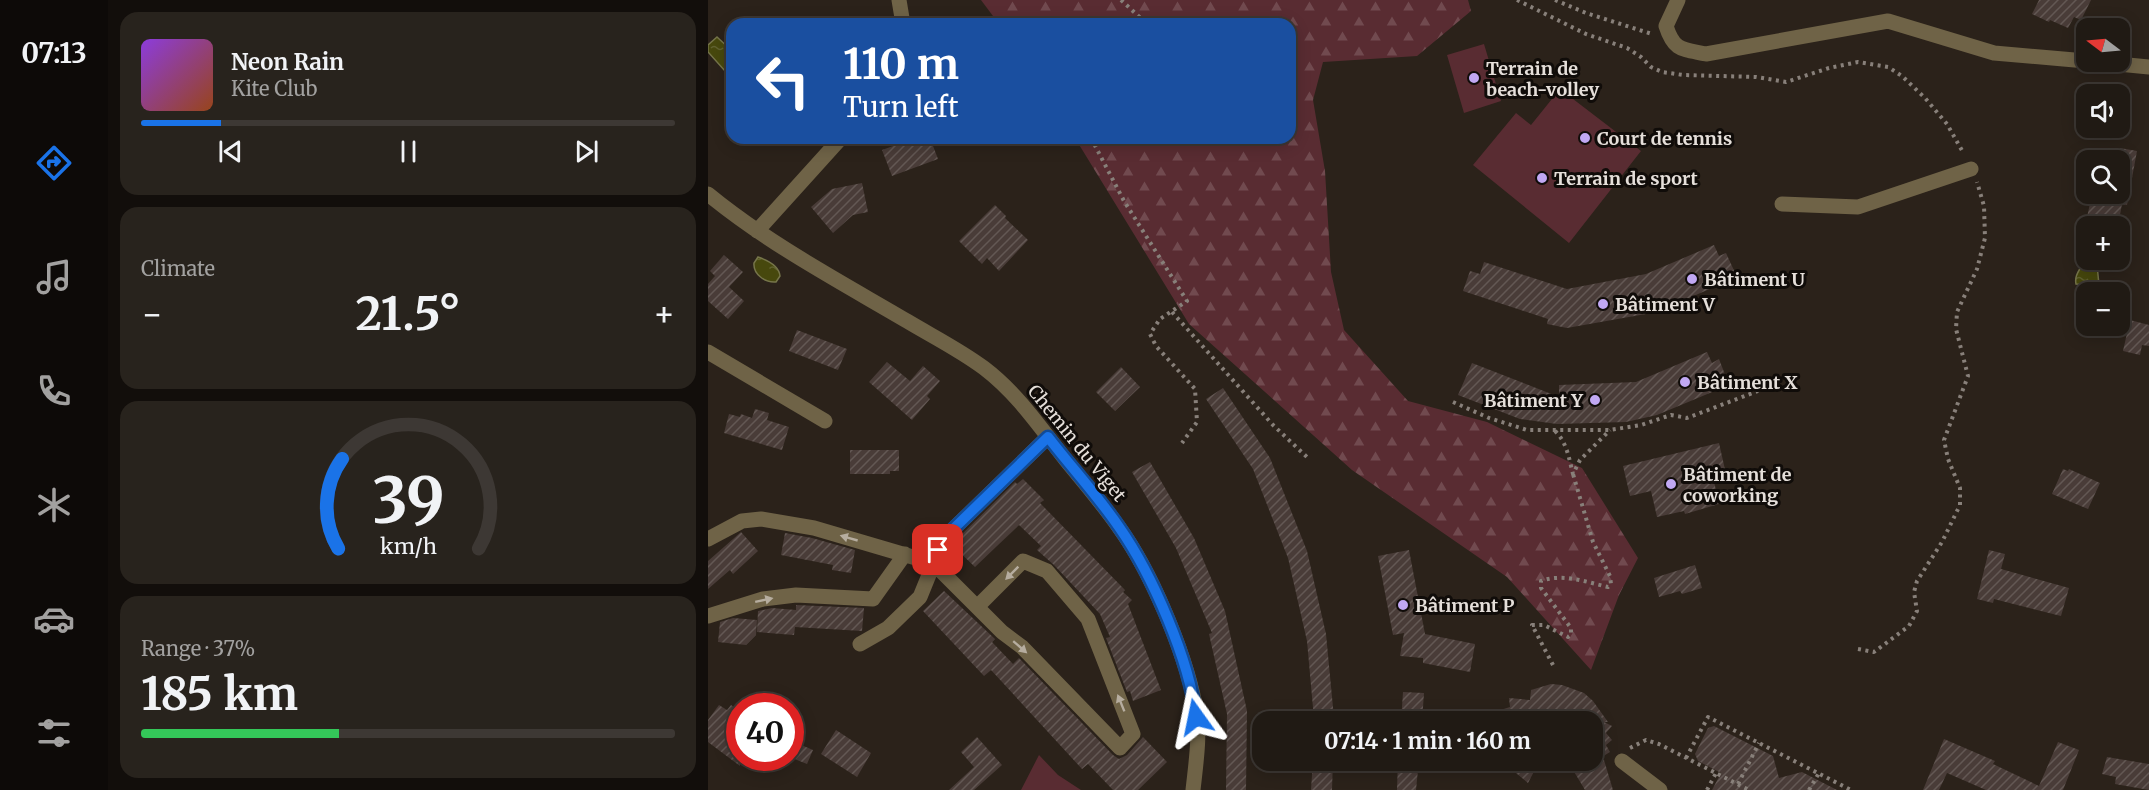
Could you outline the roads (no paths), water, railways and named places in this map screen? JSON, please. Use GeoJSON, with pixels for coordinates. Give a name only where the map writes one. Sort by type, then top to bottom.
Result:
{"type":"FeatureCollection","features":[{"type":"Feature","properties":{"kind":"street"},"geometry":{"type":"LineString","coordinates":[[899,0],[902,18]]}},
{"type":"Feature","properties":{"kind":"street"},"geometry":{"type":"LineString","coordinates":[[1678,0],[1666,26],[1670,39],[1679,49],[1706,54],[1888,21],[1994,53],[2076,59]]}},
{"type":"Feature","properties":{"kind":"street"},"geometry":{"type":"LineString","coordinates":[[2130,66],[2149,68]]}},
{"type":"Feature","properties":{"kind":"street"},"geometry":{"type":"LineString","coordinates":[[757,231],[837,144]]}},
{"type":"Feature","properties":{"kind":"street"},"geometry":{"type":"LineString","coordinates":[[1782,204],[1858,207],[1971,168]]}},
{"type":"Feature","properties":{"kind":"street","name":"Chemin du Viget"},"geometry":{"type":"LineString","coordinates":[[708,194],[757,231],[984,368],[1026,408],[1119,527],[1144,568],[1173,633],[1195,705],[1197,738],[1193,790]]}},
{"type":"Feature","properties":{"kind":"street"},"geometry":{"type":"LineString","coordinates":[[708,352],[825,421]]}},
{"type":"Feature","properties":{"kind":"street"},"geometry":{"type":"LineString","coordinates":[[860,644],[888,628],[920,597],[944,538],[1048,437]]}},
{"type":"Feature","properties":{"kind":"street"},"geometry":{"type":"LineString","coordinates":[[708,539],[742,520],[761,519],[814,528],[933,563],[977,607],[1002,632],[1022,647],[1120,748],[1133,734],[1088,619],[1047,571],[1023,561],[977,607]]}},
{"type":"Feature","properties":{"kind":"street"},"geometry":{"type":"LineString","coordinates":[[708,616],[763,599],[796,595],[873,599],[905,554]]}},
{"type":"Feature","properties":{"kind":"street"},"geometry":{"type":"LineString","coordinates":[[1624,755],[1660,790]]}},
{"type":"Feature","properties":{"kind":"water"},"geometry":{"type":"Polygon","coordinates":[[[717,37],[726,45],[725,71],[708,52],[708,45],[717,37]]]}},
{"type":"Feature","properties":{"kind":"water"},"geometry":{"type":"Polygon","coordinates":[[[758,257],[775,266],[780,276],[776,282],[760,277],[755,271],[754,263],[758,257]]]}},
{"type":"Feature","properties":{"kind":"water"},"geometry":{"type":"Polygon","coordinates":[[[2079,270],[2098,270],[2099,282],[2076,282],[2079,270]]]}},
{"type":"Feature","properties":{"kind":"place","name":"Terrain de beach-volley"},"geometry":{"type":"Point","coordinates":[1474,78]}},
{"type":"Feature","properties":{"kind":"place","name":"Court de tennis"},"geometry":{"type":"Point","coordinates":[1585,138]}},
{"type":"Feature","properties":{"kind":"place","name":"Terrain de sport"},"geometry":{"type":"Point","coordinates":[1542,178]}},
{"type":"Feature","properties":{"kind":"place","name":"Bâtiment U"},"geometry":{"type":"Point","coordinates":[1692,279]}},
{"type":"Feature","properties":{"kind":"place","name":"Bâtiment V"},"geometry":{"type":"Point","coordinates":[1603,304]}},
{"type":"Feature","properties":{"kind":"place","name":"Bâtiment X"},"geometry":{"type":"Point","coordinates":[1685,382]}},
{"type":"Feature","properties":{"kind":"place","name":"Bâtiment Y"},"geometry":{"type":"Point","coordinates":[1595,400]}},
{"type":"Feature","properties":{"kind":"place","name":"Bâtiment de coworking"},"geometry":{"type":"Point","coordinates":[1671,484]}},
{"type":"Feature","properties":{"kind":"place","name":"Bâtiment P"},"geometry":{"type":"Point","coordinates":[1403,605]}}]}
